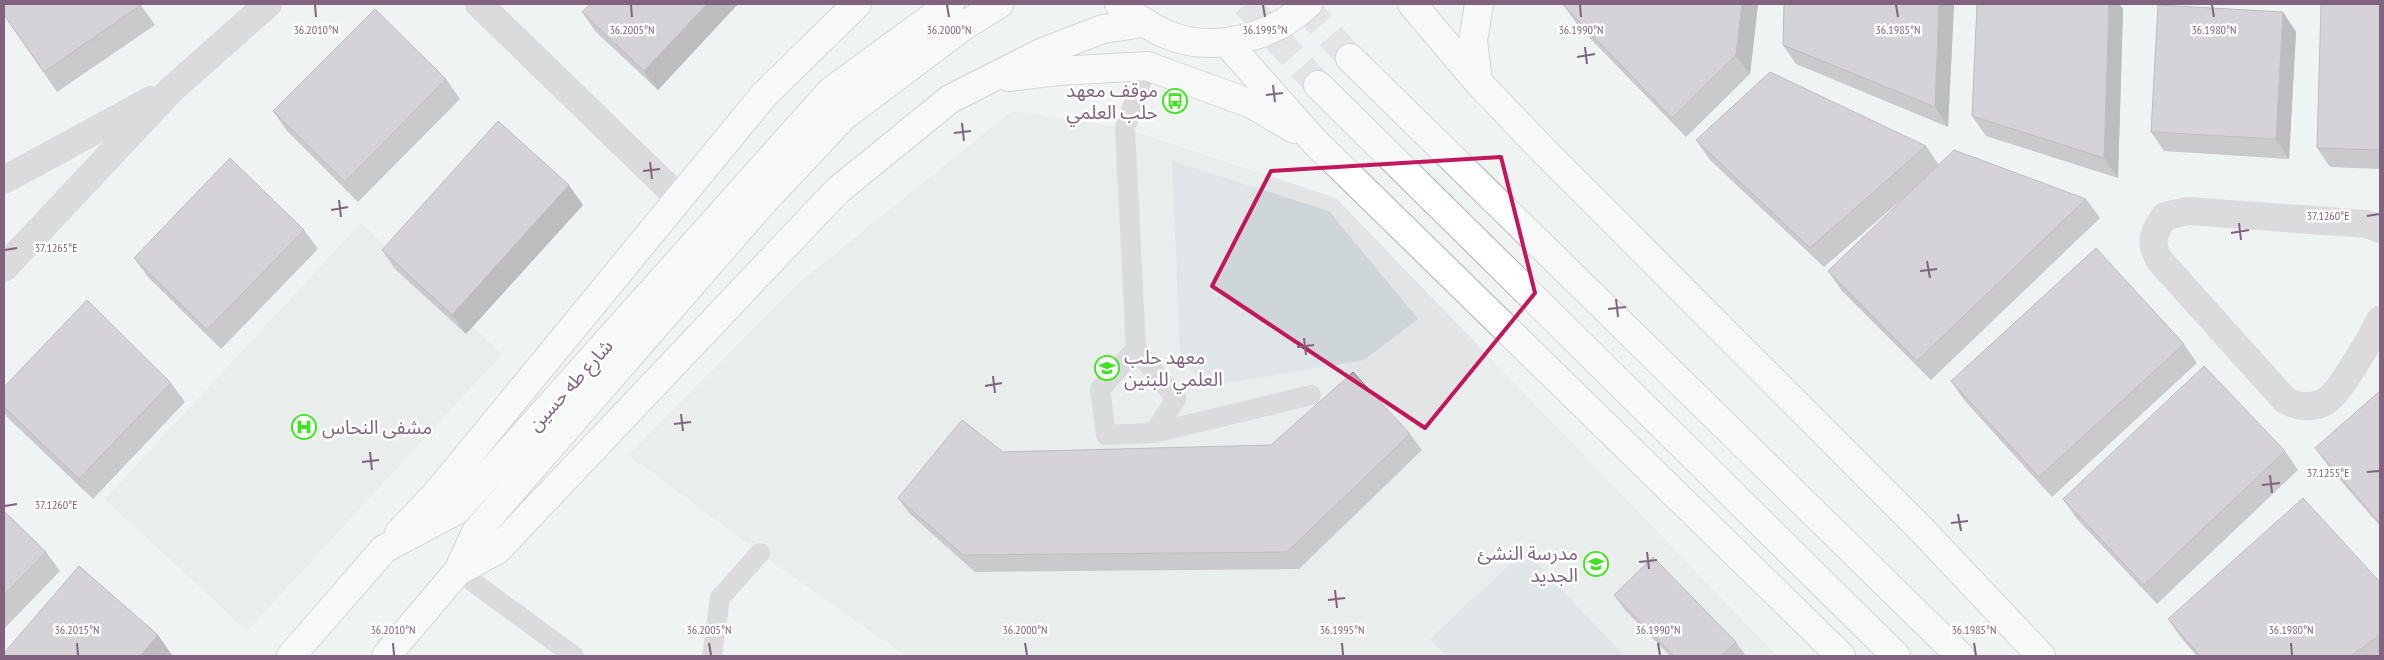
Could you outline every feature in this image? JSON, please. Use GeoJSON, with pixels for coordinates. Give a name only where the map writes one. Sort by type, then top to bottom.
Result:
{"type":"FeatureCollection","features":[{"type":"Feature","properties":{"kind":"main road"},"geometry":{"type":"LineString","coordinates":[[384,549],[438,492],[764,95],[857,4]]}},
{"type":"Feature","properties":{"kind":"main road","name":"شارع طه حسين"},"geometry":{"type":"LineString","coordinates":[[291,656],[384,549],[457,510],[831,91],[950,4]]}},
{"type":"Feature","properties":{"kind":"main road","name":"شارع طه حسين"},"geometry":{"type":"LineString","coordinates":[[386,656],[458,571],[476,532],[763,202],[844,116],[965,25],[999,4]]}},
{"type":"Feature","properties":{"kind":"main road"},"geometry":{"type":"LineString","coordinates":[[1119,4],[1144,23],[1169,36],[1197,42],[1226,42],[1255,36],[1283,23],[1308,4]]}},
{"type":"Feature","properties":{"kind":"main road"},"geometry":{"type":"LineString","coordinates":[[1412,4],[1478,82],[1919,527],[2041,656]]}},
{"type":"Feature","properties":{"kind":"main road"},"geometry":{"type":"LineString","coordinates":[[1478,82],[1473,41],[1479,4]]}},
{"type":"Feature","properties":{"kind":"main road"},"geometry":{"type":"LineString","coordinates":[[458,571],[497,550],[837,190],[950,99],[1044,52],[1103,29],[1144,23]]}},
{"type":"Feature","properties":{"kind":"main road"},"geometry":{"type":"LineString","coordinates":[[1226,42],[1316,143],[1841,656]]}},
{"type":"Feature","properties":{"kind":"main road"},"geometry":{"type":"LineString","coordinates":[[1350,58],[1960,656]]}},
{"type":"Feature","properties":{"kind":"main road"},"geometry":{"type":"LineString","coordinates":[[986,80],[1058,71],[1147,66],[1252,104],[1316,143]]}},
{"type":"Feature","properties":{"kind":"main road"},"geometry":{"type":"LineString","coordinates":[[1318,85],[1896,656]]}},
{"type":"Feature","properties":{"kind":"street"},"geometry":{"type":"LineString","coordinates":[[4,268],[172,89],[268,4]]}},
{"type":"Feature","properties":{"kind":"street"},"geometry":{"type":"LineString","coordinates":[[479,4],[679,198]]}},
{"type":"Feature","properties":{"kind":"street"},"geometry":{"type":"LineString","coordinates":[[4,180],[172,89]]}},
{"type":"Feature","properties":{"kind":"street"},"geometry":{"type":"LineString","coordinates":[[2380,229],[2367,224],[2188,211],[2165,216],[2156,228],[2152,239],[2154,251],[2160,261],[2285,400],[2294,404],[2313,406],[2327,401],[2337,391],[2380,323]]}},
{"type":"Feature","properties":{"kind":"lane"},"geometry":{"type":"LineString","coordinates":[[1147,66],[1126,128],[1136,349],[1176,398],[1154,432]]}},
{"type":"Feature","properties":{"kind":"lane"},"geometry":{"type":"LineString","coordinates":[[1136,349],[1100,389],[1106,435],[1154,432],[1311,395]]}},
{"type":"Feature","properties":{"kind":"lane"},"geometry":{"type":"LineString","coordinates":[[712,656],[720,598],[760,553]]}},
{"type":"Feature","properties":{"kind":"lane"},"geometry":{"type":"LineString","coordinates":[[458,571],[574,656]]}},
{"type":"Feature","properties":{"kind":"highlighted area"},"geometry":{"type":"Polygon","coordinates":[[[1501,157],[1535,293],[1425,428],[1212,286],[1271,171],[1501,157]]]}},
{"type":"Feature","properties":{"kind":"shaded area","name":"معهد حلب العلمي للبنين"},"geometry":{"type":"Polygon","coordinates":[[[1012,111],[1125,128],[1336,198],[1777,656],[903,656],[628,455],[801,281],[1012,111]]]}},
{"type":"Feature","properties":{"kind":"shaded area"},"geometry":{"type":"Polygon","coordinates":[[[1172,161],[1329,211],[1418,319],[1364,360],[1205,387],[1180,351],[1172,161]]]}},
{"type":"Feature","properties":{"kind":"shaded area","name":"مشفى النحاس"},"geometry":{"type":"Polygon","coordinates":[[[361,223],[502,354],[247,631],[105,499],[361,223]]]}},
{"type":"Feature","properties":{"kind":"shaded area"},"geometry":{"type":"Polygon","coordinates":[[[1525,550],[1624,656],[1447,656],[1430,639],[1525,550]]]}},
{"type":"Feature","properties":{"kind":"building"},"geometry":{"type":"Polygon","coordinates":[[[4,4],[141,5],[44,72],[4,15],[4,4]]]}},
{"type":"Feature","properties":{"kind":"building"},"geometry":{"type":"Polygon","coordinates":[[[590,4],[707,4],[644,71],[582,12],[590,4]]]}},
{"type":"Feature","properties":{"kind":"building"},"geometry":{"type":"Polygon","coordinates":[[[1563,4],[1742,4],[1736,55],[1672,118],[1563,4]]]}},
{"type":"Feature","properties":{"kind":"building"},"geometry":{"type":"Polygon","coordinates":[[[1784,4],[1939,4],[1935,107],[1783,45],[1784,4]]]}},
{"type":"Feature","properties":{"kind":"building"},"geometry":{"type":"Polygon","coordinates":[[[1977,4],[2109,4],[2104,158],[1972,116],[1977,4]]]}},
{"type":"Feature","properties":{"kind":"building"},"geometry":{"type":"Polygon","coordinates":[[[2321,4],[2380,4],[2380,150],[2317,148],[2321,4]]]}},
{"type":"Feature","properties":{"kind":"building"},"geometry":{"type":"Polygon","coordinates":[[[2158,5],[2283,12],[2276,139],[2151,132],[2158,5]]]}},
{"type":"Feature","properties":{"kind":"building"},"geometry":{"type":"Polygon","coordinates":[[[375,9],[446,79],[345,182],[273,111],[375,9]]]}},
{"type":"Feature","properties":{"kind":"building"},"geometry":{"type":"Polygon","coordinates":[[[1770,72],[1926,146],[1810,248],[1696,140],[1770,72]]]}},
{"type":"Feature","properties":{"kind":"building"},"geometry":{"type":"Polygon","coordinates":[[[498,121],[569,185],[452,315],[382,250],[498,121]]]}},
{"type":"Feature","properties":{"kind":"building"},"geometry":{"type":"Polygon","coordinates":[[[1954,150],[2086,199],[1917,361],[1828,271],[1954,150]]]}},
{"type":"Feature","properties":{"kind":"building"},"geometry":{"type":"Polygon","coordinates":[[[230,158],[304,230],[207,330],[134,258],[230,158]]]}},
{"type":"Feature","properties":{"kind":"building"},"geometry":{"type":"Polygon","coordinates":[[[2096,248],[2184,344],[2039,477],[1951,381],[2096,248]]]}},
{"type":"Feature","properties":{"kind":"building"},"geometry":{"type":"Polygon","coordinates":[[[87,300],[171,383],[79,479],[4,407],[4,387],[87,300]]]}},
{"type":"Feature","properties":{"kind":"building"},"geometry":{"type":"Polygon","coordinates":[[[2204,366],[2285,451],[2144,585],[2063,499],[2204,366]]]}},
{"type":"Feature","properties":{"kind":"building"},"geometry":{"type":"Polygon","coordinates":[[[1353,372],[1410,434],[1287,552],[963,555],[898,498],[962,420],[1003,452],[1271,445],[1353,372]]]}},
{"type":"Feature","properties":{"kind":"building"},"geometry":{"type":"Polygon","coordinates":[[[2380,391],[2380,523],[2315,448],[2380,391]]]}},
{"type":"Feature","properties":{"kind":"building"},"geometry":{"type":"Polygon","coordinates":[[[2303,498],[2380,582],[2380,635],[2351,656],[2200,656],[2168,619],[2303,498]]]}},
{"type":"Feature","properties":{"kind":"building"},"geometry":{"type":"Polygon","coordinates":[[[4,511],[46,552],[4,595],[4,511]]]}},
{"type":"Feature","properties":{"kind":"building"},"geometry":{"type":"Polygon","coordinates":[[[1653,557],[1736,642],[1721,656],[1674,656],[1614,595],[1653,557]]]}},
{"type":"Feature","properties":{"kind":"building"},"geometry":{"type":"Polygon","coordinates":[[[79,566],[158,635],[140,656],[4,656],[4,653],[79,566]]]}},
{"type":"Feature","properties":{"kind":"tunnel"},"geometry":{"type":"LineString","coordinates":[[1246,4],[1318,85]]}},
{"type":"Feature","properties":{"kind":"tunnel"},"geometry":{"type":"LineString","coordinates":[[1303,4],[1350,58]]}},
{"type":"Feature","properties":{"kind":"place","name":"موقف معهد حلب العلمي"},"geometry":{"type":"Point","coordinates":[1175,101]}},
{"type":"Feature","properties":{"kind":"place","name":"معهد حلب العلمي للبنين"},"geometry":{"type":"Point","coordinates":[1107,368]}},
{"type":"Feature","properties":{"kind":"place","name":"مشفى النحاس"},"geometry":{"type":"Point","coordinates":[304,427]}},
{"type":"Feature","properties":{"kind":"place","name":"مدرسة النشئ الجديد"},"geometry":{"type":"Point","coordinates":[1596,564]}}]}
